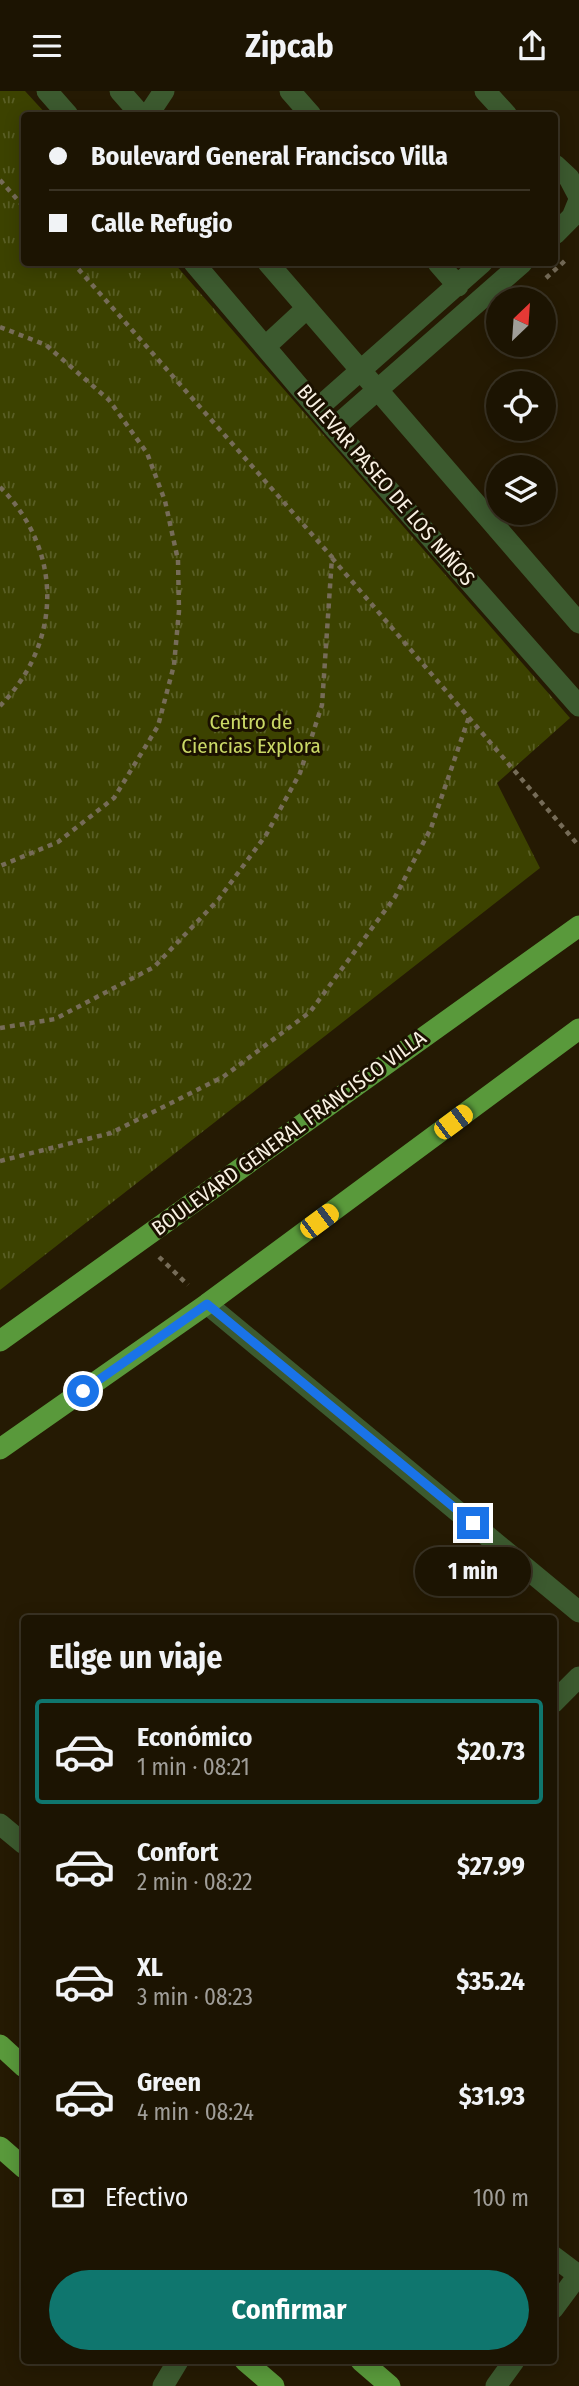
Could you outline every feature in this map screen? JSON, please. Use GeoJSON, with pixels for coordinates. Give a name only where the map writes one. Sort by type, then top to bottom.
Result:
{"type":"FeatureCollection","features":[{"type":"Feature","properties":{"kind":"main road","name":"BOULEVARD GENERAL FRANCISCO VILLA"},"geometry":{"type":"LineString","coordinates":[[0,1341],[579,926]]}},
{"type":"Feature","properties":{"kind":"main road"},"geometry":{"type":"LineString","coordinates":[[0,1449],[207,1304],[579,1029]]}},
{"type":"Feature","properties":{"kind":"main road"},"geometry":{"type":"LineString","coordinates":[[0,2045],[21,2064]]}},
{"type":"Feature","properties":{"kind":"main road"},"geometry":{"type":"LineString","coordinates":[[0,2147],[21,2165]]}},
{"type":"Feature","properties":{"kind":"main road"},"geometry":{"type":"LineString","coordinates":[[248,2364],[274,2386]]}},
{"type":"Feature","properties":{"kind":"main road"},"geometry":{"type":"LineString","coordinates":[[364,2364],[390,2386]]}},
{"type":"Feature","properties":{"kind":"street"},"geometry":{"type":"LineString","coordinates":[[47,91],[65,112]]}},
{"type":"Feature","properties":{"kind":"street"},"geometry":{"type":"LineString","coordinates":[[120,91],[138,112]]}},
{"type":"Feature","properties":{"kind":"street"},"geometry":{"type":"LineString","coordinates":[[150,112],[164,91]]}},
{"type":"Feature","properties":{"kind":"street"},"geometry":{"type":"LineString","coordinates":[[290,91],[308,112]]}},
{"type":"Feature","properties":{"kind":"street"},"geometry":{"type":"LineString","coordinates":[[485,91],[504,112]]}},
{"type":"Feature","properties":{"kind":"street"},"geometry":{"type":"LineString","coordinates":[[558,230],[572,218],[567,186]]}},
{"type":"Feature","properties":{"kind":"street","name":"BULEVAR PASEO DE LOS NIÑOS"},"geometry":{"type":"LineString","coordinates":[[197,266],[334,428],[579,706]]}},
{"type":"Feature","properties":{"kind":"street"},"geometry":{"type":"LineString","coordinates":[[271,266],[579,623]]}},
{"type":"Feature","properties":{"kind":"street"},"geometry":{"type":"LineString","coordinates":[[441,266],[458,286]]}},
{"type":"Feature","properties":{"kind":"street"},"geometry":{"type":"LineString","coordinates":[[318,408],[479,266]]}},
{"type":"Feature","properties":{"kind":"street"},"geometry":{"type":"LineString","coordinates":[[334,428],[519,266]]}},
{"type":"Feature","properties":{"kind":"street"},"geometry":{"type":"LineString","coordinates":[[266,346],[307,308]]}},
{"type":"Feature","properties":{"kind":"street"},"geometry":{"type":"LineString","coordinates":[[207,1304],[579,1612]]}},
{"type":"Feature","properties":{"kind":"street"},"geometry":{"type":"LineString","coordinates":[[557,1699],[579,1678]]}},
{"type":"Feature","properties":{"kind":"street"},"geometry":{"type":"LineString","coordinates":[[0,1824],[21,1842]]}},
{"type":"Feature","properties":{"kind":"street"},"geometry":{"type":"LineString","coordinates":[[557,2259],[579,2274],[557,2304]]}},
{"type":"Feature","properties":{"kind":"street"},"geometry":{"type":"LineString","coordinates":[[163,2386],[176,2364]]}},
{"type":"Feature","properties":{"kind":"street"},"geometry":{"type":"LineString","coordinates":[[501,2384],[512,2364]]}},
{"type":"Feature","properties":{"kind":"path"},"geometry":{"type":"LineString","coordinates":[[0,180],[21,204]]}},
{"type":"Feature","properties":{"kind":"path"},"geometry":{"type":"LineString","coordinates":[[541,282],[569,257]]}},
{"type":"Feature","properties":{"kind":"path"},"geometry":{"type":"LineString","coordinates":[[76,266],[332,557],[579,846]]}},
{"type":"Feature","properties":{"kind":"path"},"geometry":{"type":"LineString","coordinates":[[0,327],[46,345],[78,372],[109,400],[147,453],[165,501],[178,560],[179,611],[174,665],[158,726],[114,798],[58,842],[0,866]]}},
{"type":"Feature","properties":{"kind":"path"},"geometry":{"type":"LineString","coordinates":[[0,487],[20,507],[43,556],[48,593],[44,629],[36,658],[0,706]]}},
{"type":"Feature","properties":{"kind":"path"},"geometry":{"type":"LineString","coordinates":[[0,1028],[55,1019],[154,967],[218,900],[266,835],[300,773],[322,705],[332,557]]}},
{"type":"Feature","properties":{"kind":"path"},"geometry":{"type":"LineString","coordinates":[[0,1161],[111,1133],[223,1077],[310,1012],[395,897],[431,828],[469,717]]}},
{"type":"Feature","properties":{"kind":"path"},"geometry":{"type":"LineString","coordinates":[[141,1239],[207,1304]]}},
{"type":"Feature","properties":{"kind":"green space","name":"Centro de Ciencias Explora"},"geometry":{"type":"Polygon","coordinates":[[[0,91],[25,91],[44,112],[21,112],[21,266],[177,266],[570,718],[497,783],[540,868],[0,1290],[0,91]]]}},
{"type":"Feature","properties":{"kind":"route"},"geometry":{"type":"LineString","coordinates":[[83,1391],[207,1304],[473,1523]]}}]}
